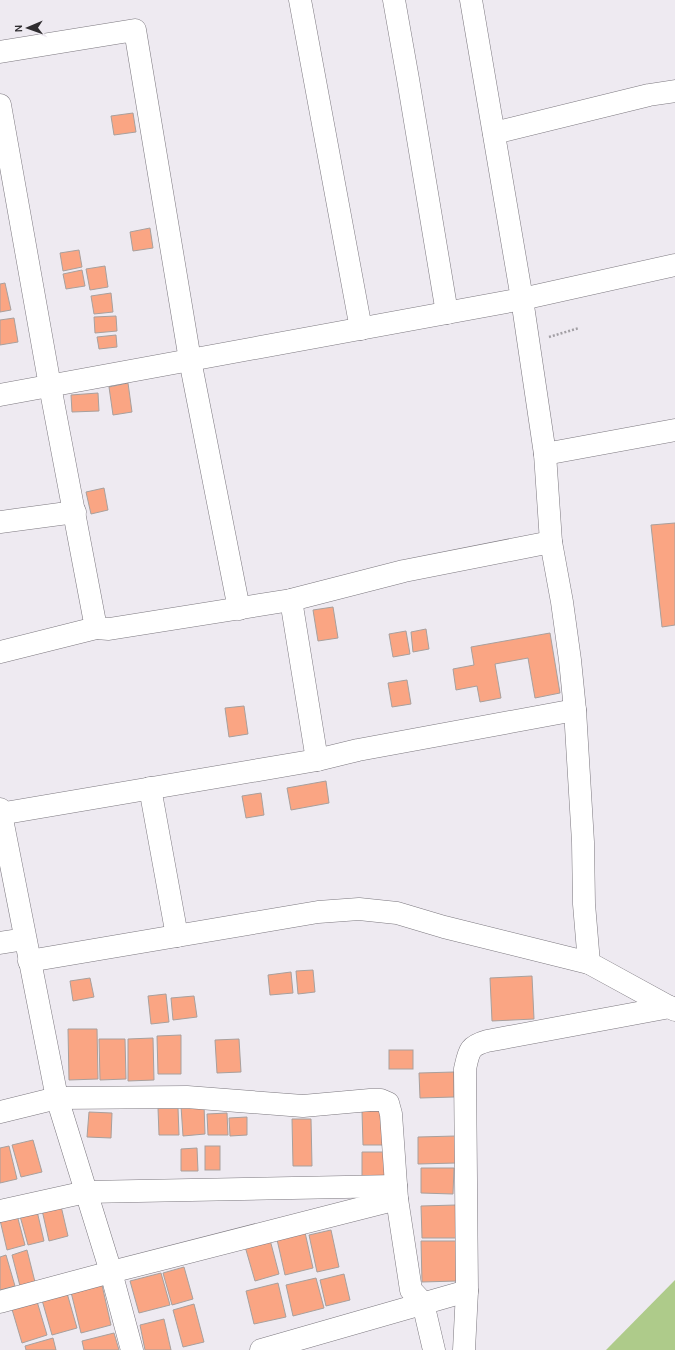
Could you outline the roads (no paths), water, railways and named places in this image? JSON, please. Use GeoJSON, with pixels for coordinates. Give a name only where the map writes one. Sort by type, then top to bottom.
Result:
{"type":"FeatureCollection","features":[{"type":"Feature","properties":{"kind":"street"},"geometry":{"type":"LineString","coordinates":[[300,0],[361,329]]}},
{"type":"Feature","properties":{"kind":"street"},"geometry":{"type":"LineString","coordinates":[[394,0],[447,313]]}},
{"type":"Feature","properties":{"kind":"street"},"geometry":{"type":"LineString","coordinates":[[474,0],[494,133],[522,299],[545,454],[551,542],[570,660],[575,710],[583,842],[584,904],[589,963]]}},
{"type":"Feature","properties":{"kind":"street"},"geometry":{"type":"LineString","coordinates":[[0,52],[135,30],[190,360],[239,608]]}},
{"type":"Feature","properties":{"kind":"street"},"geometry":{"type":"LineString","coordinates":[[494,133],[649,95],[675,91]]}},
{"type":"Feature","properties":{"kind":"street"},"geometry":{"type":"LineString","coordinates":[[0,105],[8,197],[50,386],[96,628]]}},
{"type":"Feature","properties":{"kind":"street"},"geometry":{"type":"LineString","coordinates":[[0,395],[522,299],[675,265]]}},
{"type":"Feature","properties":{"kind":"street"},"geometry":{"type":"LineString","coordinates":[[545,454],[675,430]]}},
{"type":"Feature","properties":{"kind":"street"},"geometry":{"type":"LineString","coordinates":[[0,522],[75,512]]}},
{"type":"Feature","properties":{"kind":"street"},"geometry":{"type":"LineString","coordinates":[[0,652],[96,628],[109,629],[291,600],[404,570],[551,542]]}},
{"type":"Feature","properties":{"kind":"street"},"geometry":{"type":"LineString","coordinates":[[291,600],[317,760]]}},
{"type":"Feature","properties":{"kind":"street"},"geometry":{"type":"LineString","coordinates":[[132,1350],[57,1098],[0,812],[317,760],[358,750],[575,710]]}},
{"type":"Feature","properties":{"kind":"street"},"geometry":{"type":"LineString","coordinates":[[150,788],[177,936]]}},
{"type":"Feature","properties":{"kind":"street"},"geometry":{"type":"LineString","coordinates":[[29,961],[318,912],[359,909],[396,913],[444,927],[589,963],[672,1008]]}},
{"type":"Feature","properties":{"kind":"street"},"geometry":{"type":"LineString","coordinates":[[0,943],[25,939]]}},
{"type":"Feature","properties":{"kind":"street"},"geometry":{"type":"LineString","coordinates":[[464,1350],[467,1291],[465,1069],[468,1054],[476,1044],[487,1041],[672,1008]]}},
{"type":"Feature","properties":{"kind":"street"},"geometry":{"type":"LineString","coordinates":[[0,1112],[57,1098],[187,1097],[303,1106],[380,1100],[388,1103],[391,1114],[397,1192],[411,1290],[423,1303],[434,1350]]}},
{"type":"Feature","properties":{"kind":"street"},"geometry":{"type":"LineString","coordinates":[[0,1212],[86,1192],[397,1192]]}},
{"type":"Feature","properties":{"kind":"street"},"geometry":{"type":"LineString","coordinates":[[0,1302],[397,1192]]}},
{"type":"Feature","properties":{"kind":"street"},"geometry":{"type":"LineString","coordinates":[[261,1350],[467,1291]]}}]}
